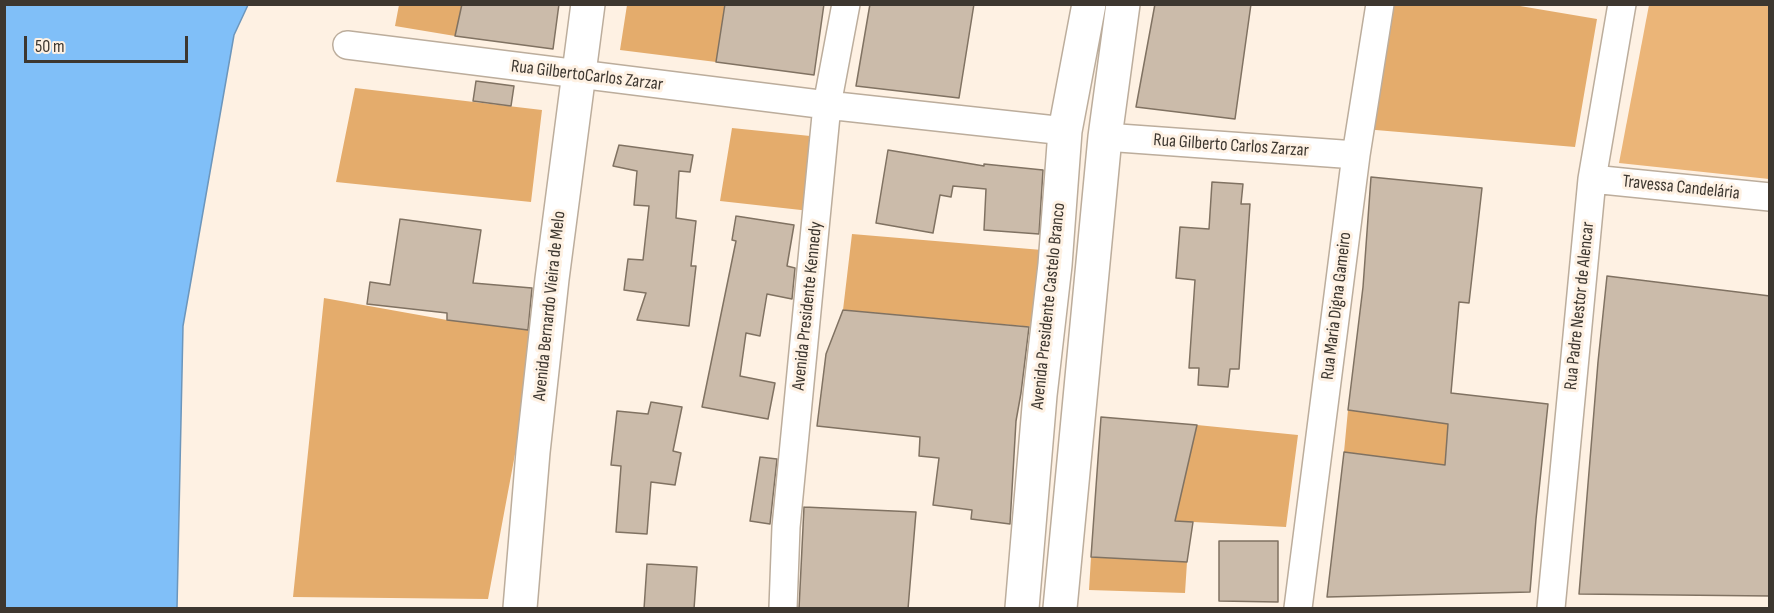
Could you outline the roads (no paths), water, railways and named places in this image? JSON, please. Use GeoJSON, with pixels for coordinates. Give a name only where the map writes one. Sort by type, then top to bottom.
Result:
{"type":"FeatureCollection","features":[{"type":"Feature","properties":{"kind":"main road","name":"Avenida Bernardo Vieira de Melo"},"geometry":{"type":"LineString","coordinates":[[520,609],[549,302],[588,4]]}},
{"type":"Feature","properties":{"kind":"main road","name":"Avenida Presidente Castelo Branco"},"geometry":{"type":"LineString","coordinates":[[1023,609],[1065,131],[1089,4]]}},
{"type":"Feature","properties":{"kind":"main road"},"geometry":{"type":"LineString","coordinates":[[1060,609],[1105,137],[1124,4]]}},
{"type":"Feature","properties":{"kind":"main road"},"geometry":{"type":"LineString","coordinates":[[1040,395],[1079,400]]}},
{"type":"Feature","properties":{"kind":"street","name":"Avenida Presidente Kennedy"},"geometry":{"type":"LineString","coordinates":[[783,609],[786,527],[827,105],[846,4]]}},
{"type":"Feature","properties":{"kind":"street","name":"Rua Maria Digna Gameiro"},"geometry":{"type":"LineString","coordinates":[[1298,609],[1356,155],[1380,4]]}},
{"type":"Feature","properties":{"kind":"street","name":"Rua Padre Nestor de Alencar"},"geometry":{"type":"LineString","coordinates":[[1551,609],[1592,179],[1623,4]]}},
{"type":"Feature","properties":{"kind":"street","name":"Rua GilbertoCarlos Zarzar"},"geometry":{"type":"LineString","coordinates":[[347,45],[827,105]]}},
{"type":"Feature","properties":{"kind":"street"},"geometry":{"type":"LineString","coordinates":[[827,105],[1065,131]]}},
{"type":"Feature","properties":{"kind":"street","name":"Rua Gilberto Carlos Zarzar"},"geometry":{"type":"LineString","coordinates":[[1105,137],[1356,155]]}},
{"type":"Feature","properties":{"kind":"street","name":"Travessa Candelária"},"geometry":{"type":"LineString","coordinates":[[1592,179],[1770,197]]}},
{"type":"Feature","properties":{"kind":"water"},"geometry":{"type":"Polygon","coordinates":[[[4,5],[248,5],[234,35],[183,326],[177,608],[5,608],[4,5]]]}}]}
